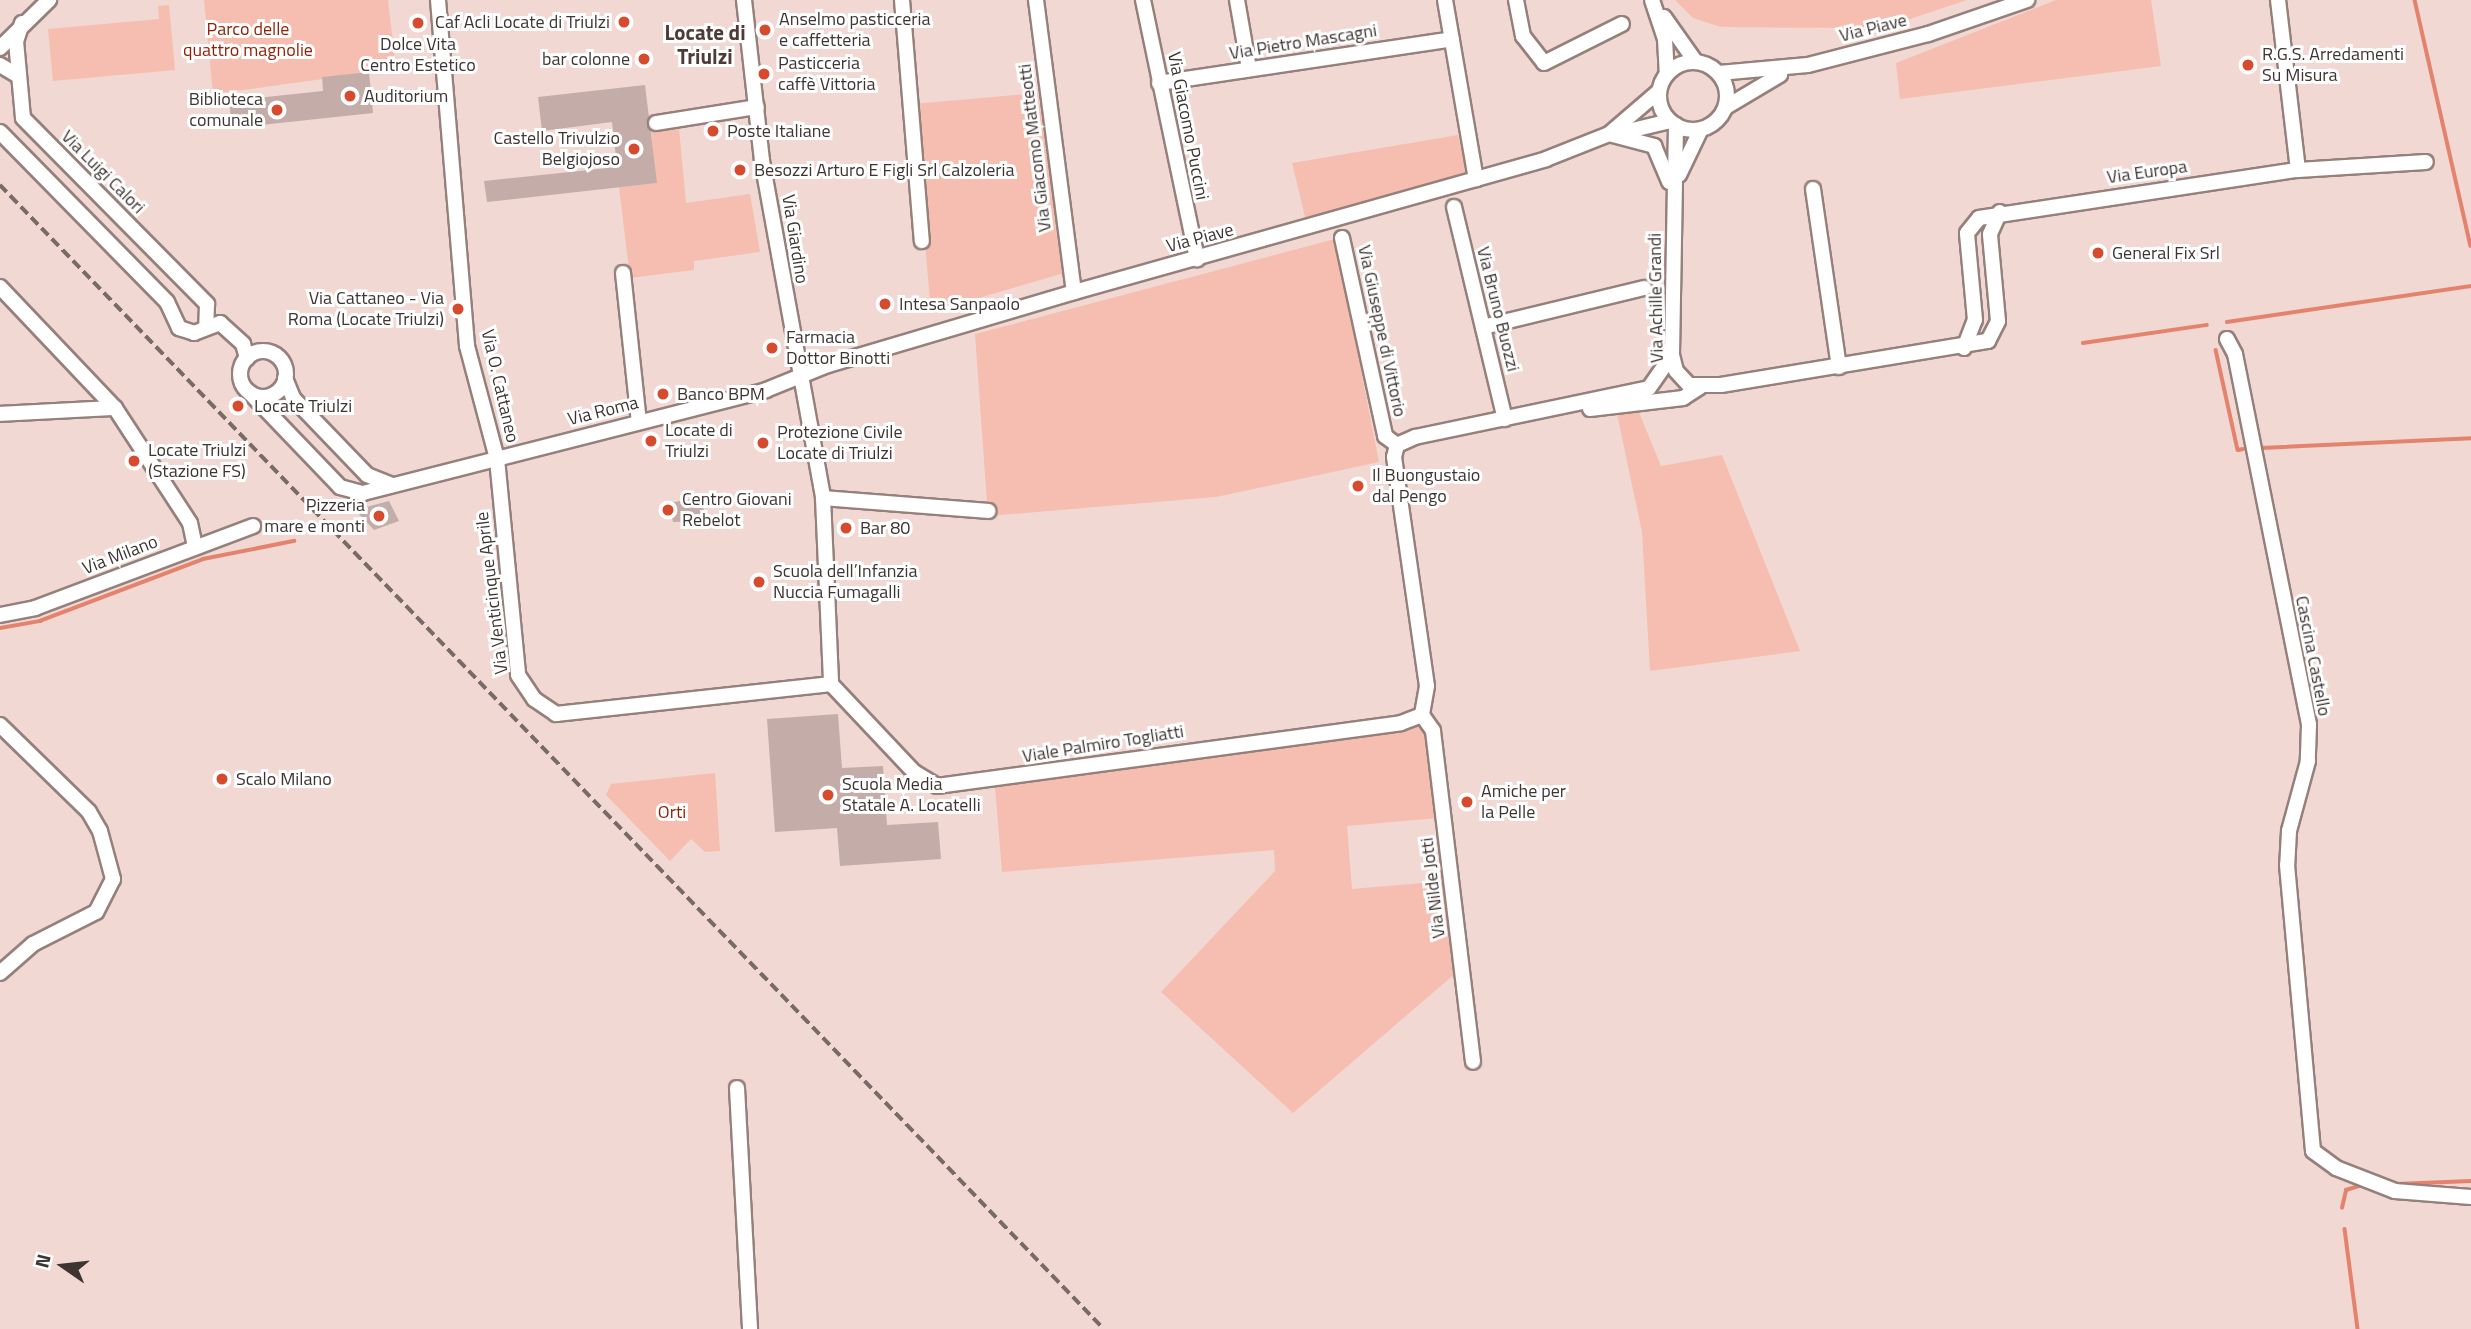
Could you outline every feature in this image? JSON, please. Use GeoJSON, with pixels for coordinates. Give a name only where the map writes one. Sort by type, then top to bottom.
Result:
{"type":"FeatureCollection","features":[{"type":"Feature","properties":{"kind":"street"},"geometry":{"type":"LineString","coordinates":[[0,48],[22,23],[49,0]]}},
{"type":"Feature","properties":{"kind":"street","name":"Via O. Cattaneo"},"geometry":{"type":"LineString","coordinates":[[394,486],[497,459],[467,346],[438,0]]}},
{"type":"Feature","properties":{"kind":"street","name":"Via Giardino"},"geometry":{"type":"LineString","coordinates":[[744,0],[757,107],[799,377],[823,498],[831,684]]}},
{"type":"Feature","properties":{"kind":"street"},"geometry":{"type":"LineString","coordinates":[[902,0],[922,241]]}},
{"type":"Feature","properties":{"kind":"street","name":"Via Giacomo Matteotti"},"geometry":{"type":"LineString","coordinates":[[1036,0],[1074,292]]}},
{"type":"Feature","properties":{"kind":"street","name":"Via Giacomo Puccini"},"geometry":{"type":"LineString","coordinates":[[1143,0],[1198,259]]}},
{"type":"Feature","properties":{"kind":"street"},"geometry":{"type":"LineString","coordinates":[[1237,0],[1249,69]]}},
{"type":"Feature","properties":{"kind":"street"},"geometry":{"type":"LineString","coordinates":[[1445,0],[1476,179]]}},
{"type":"Feature","properties":{"kind":"street"},"geometry":{"type":"LineString","coordinates":[[1516,0],[1522,36],[1544,63],[1622,24]]}},
{"type":"Feature","properties":{"kind":"street"},"geometry":{"type":"LineString","coordinates":[[1654,0],[1665,39],[1667,73],[1695,61]]}},
{"type":"Feature","properties":{"kind":"street"},"geometry":{"type":"LineString","coordinates":[[1654,0],[1695,61],[1719,73],[1727,88],[1726,107]]}},
{"type":"Feature","properties":{"kind":"street","name":"Via Piave"},"geometry":{"type":"LineString","coordinates":[[1701,129],[1726,107],[1762,82],[1808,65],[1928,34],[2027,0]]}},
{"type":"Feature","properties":{"kind":"street"},"geometry":{"type":"LineString","coordinates":[[2278,0],[2298,170]]}},
{"type":"Feature","properties":{"kind":"street","name":"Via Luigi Calori"},"geometry":{"type":"LineString","coordinates":[[22,23],[16,41],[23,118],[207,304],[206,327]]}},
{"type":"Feature","properties":{"kind":"street","name":"Via Pietro Mascagni"},"geometry":{"type":"LineString","coordinates":[[1159,83],[1452,38]]}},
{"type":"Feature","properties":{"kind":"street"},"geometry":{"type":"LineString","coordinates":[[0,65],[18,76]]}},
{"type":"Feature","properties":{"kind":"street","name":"Via Piave"},"geometry":{"type":"LineString","coordinates":[[1719,73],[1808,65]]}},
{"type":"Feature","properties":{"kind":"street","name":"Via Piave"},"geometry":{"type":"LineString","coordinates":[[799,377],[1074,292],[1476,179],[1615,134],[1659,91],[1667,73]]}},
{"type":"Feature","properties":{"kind":"street"},"geometry":{"type":"LineString","coordinates":[[1659,91],[1673,123]]}},
{"type":"Feature","properties":{"kind":"street"},"geometry":{"type":"LineString","coordinates":[[656,124],[757,107]]}},
{"type":"Feature","properties":{"kind":"street"},"geometry":{"type":"LineString","coordinates":[[1615,134],[1673,123],[1701,129]]}},
{"type":"Feature","properties":{"kind":"street","name":"Via Achille Grandi"},"geometry":{"type":"LineString","coordinates":[[1673,123],[1672,355],[1676,371],[1689,385],[1700,387]]}},
{"type":"Feature","properties":{"kind":"street","name":"Via Achille Grandi"},"geometry":{"type":"LineString","coordinates":[[1674,193],[1701,129]]}},
{"type":"Feature","properties":{"kind":"street"},"geometry":{"type":"LineString","coordinates":[[0,132],[167,302],[179,328],[194,333],[206,327],[226,326],[243,344],[247,358]]}},
{"type":"Feature","properties":{"kind":"street","name":"Via Achille Grandi"},"geometry":{"type":"LineString","coordinates":[[1615,134],[1654,146],[1674,193]]}},
{"type":"Feature","properties":{"kind":"street","name":"Via Europa"},"geometry":{"type":"LineString","coordinates":[[1964,348],[1975,320],[1967,233],[1973,222],[2000,212],[2298,170],[2426,162]]}},
{"type":"Feature","properties":{"kind":"street"},"geometry":{"type":"LineString","coordinates":[[1813,189],[1839,367]]}},
{"type":"Feature","properties":{"kind":"street","name":"Via Bruno Buozzi"},"geometry":{"type":"LineString","coordinates":[[1454,207],[1505,419]]}},
{"type":"Feature","properties":{"kind":"street"},"geometry":{"type":"LineString","coordinates":[[1560,410],[1645,405],[1683,398],[1700,387],[1980,345],[1995,333],[1990,234],[2000,212]]}},
{"type":"Feature","properties":{"kind":"street","name":"Via Giuseppe di Vittorio"},"geometry":{"type":"LineString","coordinates":[[1342,238],[1385,436],[1397,445],[1394,457],[1427,687],[1422,715]]}},
{"type":"Feature","properties":{"kind":"street"},"geometry":{"type":"LineString","coordinates":[[623,273],[639,422]]}},
{"type":"Feature","properties":{"kind":"street"},"geometry":{"type":"LineString","coordinates":[[0,287],[115,408],[190,523],[195,547]]}},
{"type":"Feature","properties":{"kind":"street"},"geometry":{"type":"LineString","coordinates":[[1483,327],[1644,288]]}},
{"type":"Feature","properties":{"kind":"street","name":"Cascina Castello"},"geometry":{"type":"LineString","coordinates":[[2227,339],[2235,354],[2309,725],[2308,761],[2289,831],[2287,865],[2313,1151],[2336,1168],[2395,1191],[2471,1197]]}},
{"type":"Feature","properties":{"kind":"street"},"geometry":{"type":"LineString","coordinates":[[259,351],[273,354],[283,364],[293,398],[367,475],[394,486],[355,494],[340,487],[249,392],[240,371],[247,358],[259,351]]}},
{"type":"Feature","properties":{"kind":"street"},"geometry":{"type":"LineString","coordinates":[[1397,445],[1415,437],[1560,410],[1649,388],[1672,355]]}},
{"type":"Feature","properties":{"kind":"street"},"geometry":{"type":"LineString","coordinates":[[1645,405],[1676,371]]}},
{"type":"Feature","properties":{"kind":"street","name":"Via Roma"},"geometry":{"type":"LineString","coordinates":[[497,459],[799,377]]}},
{"type":"Feature","properties":{"kind":"street"},"geometry":{"type":"LineString","coordinates":[[249,392],[268,396],[285,378]]}},
{"type":"Feature","properties":{"kind":"street"},"geometry":{"type":"LineString","coordinates":[[0,414],[115,408]]}},
{"type":"Feature","properties":{"kind":"street","name":"Via Venticinque Aprile"},"geometry":{"type":"LineString","coordinates":[[497,459],[518,675],[534,699],[556,714],[831,684]]}},
{"type":"Feature","properties":{"kind":"street"},"geometry":{"type":"LineString","coordinates":[[823,498],[988,511]]}},
{"type":"Feature","properties":{"kind":"street","name":"Via Milano"},"geometry":{"type":"LineString","coordinates":[[0,615],[35,608],[253,526]]}},
{"type":"Feature","properties":{"kind":"street","name":"Viale Palmiro Togliatti"},"geometry":{"type":"LineString","coordinates":[[831,684],[914,772],[937,786],[1401,723],[1422,715]]}},
{"type":"Feature","properties":{"kind":"street","name":"Via Nilde Jotti"},"geometry":{"type":"LineString","coordinates":[[1422,715],[1433,731],[1473,1062]]}},
{"type":"Feature","properties":{"kind":"street"},"geometry":{"type":"LineString","coordinates":[[0,725],[89,812],[100,831],[113,879],[96,912],[33,944],[0,973]]}},
{"type":"Feature","properties":{"kind":"street"},"geometry":{"type":"LineString","coordinates":[[737,1087],[750,1329]]}},
{"type":"Feature","properties":{"kind":"green space","name":"Parco delle quattro magnolie"},"geometry":{"type":"Polygon","coordinates":[[[204,0],[388,0],[396,69],[213,94],[204,0]]]}},
{"type":"Feature","properties":{"kind":"green space"},"geometry":{"type":"Polygon","coordinates":[[[1675,0],[1967,0],[1901,22],[1859,28],[1721,27],[1693,18],[1675,0]]]}},
{"type":"Feature","properties":{"kind":"green space"},"geometry":{"type":"Polygon","coordinates":[[[2056,0],[2151,0],[2161,66],[1900,99],[1896,63],[2056,0]]]}},
{"type":"Feature","properties":{"kind":"green space"},"geometry":{"type":"Polygon","coordinates":[[[169,5],[175,70],[53,81],[48,29],[159,19],[158,6],[169,5]]]}},
{"type":"Feature","properties":{"kind":"green space"},"geometry":{"type":"Polygon","coordinates":[[[1038,93],[1064,273],[931,312],[913,104],[1038,93]]]}},
{"type":"Feature","properties":{"kind":"green space"},"geometry":{"type":"Polygon","coordinates":[[[679,129],[686,203],[750,194],[760,252],[694,261],[694,270],[630,278],[619,187],[656,183],[651,131],[679,129]]]}},
{"type":"Feature","properties":{"kind":"green space"},"geometry":{"type":"Polygon","coordinates":[[[1458,135],[1466,172],[1306,221],[1292,163],[1458,135]]]}},
{"type":"Feature","properties":{"kind":"green space"},"geometry":{"type":"Polygon","coordinates":[[[1335,239],[1379,462],[1216,497],[988,516],[975,334],[1335,239]]]}},
{"type":"Feature","properties":{"kind":"green space"},"geometry":{"type":"Polygon","coordinates":[[[1638,410],[1661,466],[1722,455],[1800,651],[1650,671],[1642,532],[1617,414],[1638,410]]]}},
{"type":"Feature","properties":{"kind":"green space"},"geometry":{"type":"Polygon","coordinates":[[[1418,722],[1427,733],[1438,818],[1347,826],[1352,889],[1446,881],[1457,972],[1293,1113],[1161,992],[1275,871],[1274,850],[1002,872],[995,787],[1418,722]]]}},
{"type":"Feature","properties":{"kind":"green space","name":"Orti"},"geometry":{"type":"Polygon","coordinates":[[[715,773],[720,851],[705,852],[691,839],[670,861],[606,795],[611,784],[715,773]]]}},
{"type":"Feature","properties":{"kind":"building"},"geometry":{"type":"Polygon","coordinates":[[[369,72],[373,113],[232,128],[229,101],[323,91],[322,77],[369,72]]]}},
{"type":"Feature","properties":{"kind":"building","name":"Castello Trivulzio Belgiojoso"},"geometry":{"type":"Polygon","coordinates":[[[645,85],[657,183],[487,202],[484,181],[617,167],[612,122],[542,131],[538,97],[645,85]]]}},
{"type":"Feature","properties":{"kind":"building"},"geometry":{"type":"Polygon","coordinates":[[[702,497],[705,521],[673,522],[669,503],[702,497]]]}},
{"type":"Feature","properties":{"kind":"building","name":"Pizzeria mare e monti"},"geometry":{"type":"Polygon","coordinates":[[[389,501],[399,521],[374,530],[355,510],[389,501]]]}},
{"type":"Feature","properties":{"kind":"building","name":"Scuola Media Statale A. Locatelli"},"geometry":{"type":"Polygon","coordinates":[[[838,714],[842,768],[883,766],[887,825],[938,822],[941,859],[840,866],[837,828],[775,832],[767,719],[838,714]]]}},
{"type":"Feature","properties":{"kind":"waterway"},"geometry":{"type":"LineString","coordinates":[[2415,0],[2471,246]]}},
{"type":"Feature","properties":{"kind":"waterway"},"geometry":{"type":"LineString","coordinates":[[2227,322],[2471,286]]}},
{"type":"Feature","properties":{"kind":"waterway"},"geometry":{"type":"LineString","coordinates":[[2083,343],[2207,325]]}},
{"type":"Feature","properties":{"kind":"waterway"},"geometry":{"type":"LineString","coordinates":[[2216,350],[2238,450],[2243,449]]}},
{"type":"Feature","properties":{"kind":"waterway"},"geometry":{"type":"LineString","coordinates":[[2262,448],[2471,438]]}},
{"type":"Feature","properties":{"kind":"waterway"},"geometry":{"type":"LineString","coordinates":[[0,628],[40,621],[203,559],[294,541]]}},
{"type":"Feature","properties":{"kind":"waterway"},"geometry":{"type":"LineString","coordinates":[[2396,1184],[2471,1181]]}},
{"type":"Feature","properties":{"kind":"waterway"},"geometry":{"type":"LineString","coordinates":[[2342,1208],[2346,1190],[2362,1185]]}},
{"type":"Feature","properties":{"kind":"waterway"},"geometry":{"type":"LineString","coordinates":[[2345,1229],[2358,1329]]}},
{"type":"Feature","properties":{"kind":"railway"},"geometry":{"type":"LineString","coordinates":[[0,185],[1104,1329]]}},
{"type":"Feature","properties":{"kind":"place","name":"Caf Acli Locate di Triulzi"},"geometry":{"type":"Point","coordinates":[624,22]}},
{"type":"Feature","properties":{"kind":"place","name":"Dolce Vita Centro Estetico"},"geometry":{"type":"Point","coordinates":[418,23]}},
{"type":"Feature","properties":{"kind":"place","name":"Anselmo pasticceria e caffetteria"},"geometry":{"type":"Point","coordinates":[765,30]}},
{"type":"Feature","properties":{"kind":"place","name":"bar colonne"},"geometry":{"type":"Point","coordinates":[644,59]}},
{"type":"Feature","properties":{"kind":"place","name":"R.G.S. Arredamenti Su Misura"},"geometry":{"type":"Point","coordinates":[2248,65]}},
{"type":"Feature","properties":{"kind":"place","name":"Pasticceria caffè Vittoria"},"geometry":{"type":"Point","coordinates":[764,74]}},
{"type":"Feature","properties":{"kind":"place","name":"Auditorium"},"geometry":{"type":"Point","coordinates":[350,96]}},
{"type":"Feature","properties":{"kind":"place","name":"Biblioteca comunale"},"geometry":{"type":"Point","coordinates":[277,110]}},
{"type":"Feature","properties":{"kind":"place","name":"Poste Italiane"},"geometry":{"type":"Point","coordinates":[713,131]}},
{"type":"Feature","properties":{"kind":"place","name":"Castello Trivulzio Belgiojoso"},"geometry":{"type":"Point","coordinates":[634,149]}},
{"type":"Feature","properties":{"kind":"place","name":"Besozzi Arturo E Figli Srl Calzoleria"},"geometry":{"type":"Point","coordinates":[740,170]}},
{"type":"Feature","properties":{"kind":"place","name":"General Fix Srl"},"geometry":{"type":"Point","coordinates":[2098,253]}},
{"type":"Feature","properties":{"kind":"place","name":"Intesa Sanpaolo"},"geometry":{"type":"Point","coordinates":[885,304]}},
{"type":"Feature","properties":{"kind":"place","name":"Via Cattaneo - Via Roma (Locate Triulzi)"},"geometry":{"type":"Point","coordinates":[458,309]}},
{"type":"Feature","properties":{"kind":"place","name":"Farmacia Dottor Binotti"},"geometry":{"type":"Point","coordinates":[772,348]}},
{"type":"Feature","properties":{"kind":"place","name":"Banco BPM"},"geometry":{"type":"Point","coordinates":[663,394]}},
{"type":"Feature","properties":{"kind":"place","name":"Locate Triulzi"},"geometry":{"type":"Point","coordinates":[238,406]}},
{"type":"Feature","properties":{"kind":"place","name":"Locate di Triulzi"},"geometry":{"type":"Point","coordinates":[651,441]}},
{"type":"Feature","properties":{"kind":"place","name":"Protezione Civile Locate di Triulzi"},"geometry":{"type":"Point","coordinates":[763,443]}},
{"type":"Feature","properties":{"kind":"place","name":"Locate Triulzi (Stazione FS)"},"geometry":{"type":"Point","coordinates":[134,461]}},
{"type":"Feature","properties":{"kind":"place","name":"Il Buongustaio dal Pengo"},"geometry":{"type":"Point","coordinates":[1358,486]}},
{"type":"Feature","properties":{"kind":"place","name":"Centro Giovani Rebelot"},"geometry":{"type":"Point","coordinates":[668,510]}},
{"type":"Feature","properties":{"kind":"place","name":"Pizzeria mare e monti"},"geometry":{"type":"Point","coordinates":[379,516]}},
{"type":"Feature","properties":{"kind":"place","name":"Bar 80"},"geometry":{"type":"Point","coordinates":[846,528]}},
{"type":"Feature","properties":{"kind":"place","name":"Scuola dell’Infanzia Nuccia Fumagalli"},"geometry":{"type":"Point","coordinates":[759,582]}},
{"type":"Feature","properties":{"kind":"place","name":"Scalo Milano"},"geometry":{"type":"Point","coordinates":[222,779]}},
{"type":"Feature","properties":{"kind":"place","name":"Scuola Media Statale A. Locatelli"},"geometry":{"type":"Point","coordinates":[828,795]}},
{"type":"Feature","properties":{"kind":"place","name":"Amiche per la Pelle"},"geometry":{"type":"Point","coordinates":[1467,802]}},
{"type":"Feature","properties":{"kind":"district","name":"Locate di Triulzi"},"geometry":{"type":"Point","coordinates":[705,44]}}]}
